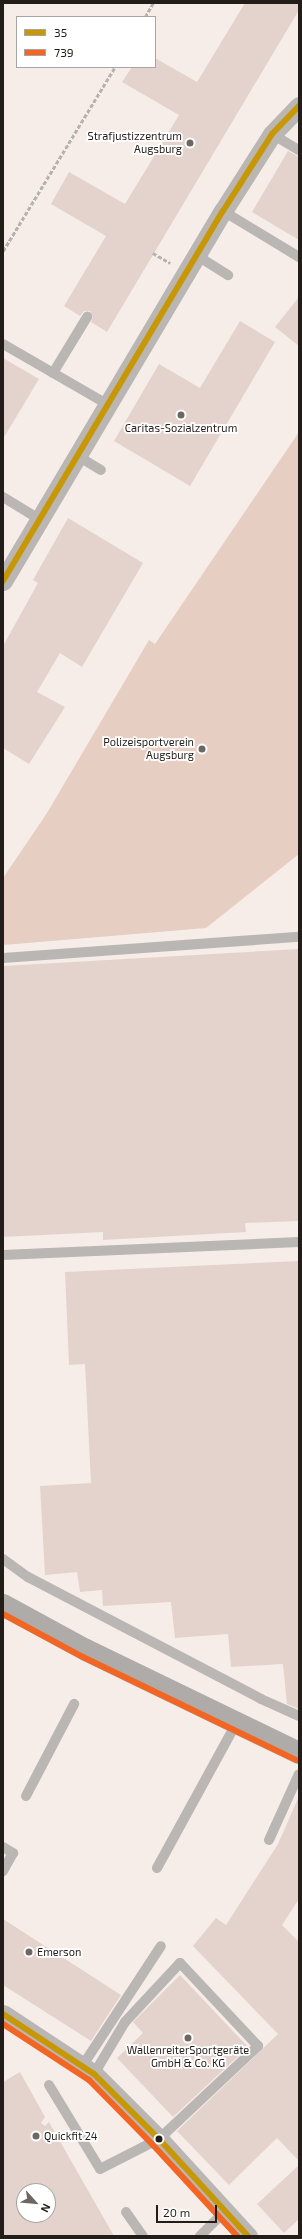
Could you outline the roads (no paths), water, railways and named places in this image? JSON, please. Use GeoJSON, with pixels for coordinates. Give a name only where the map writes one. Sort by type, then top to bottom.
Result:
{"type":"FeatureCollection","features":[{"type":"Feature","properties":{"kind":"main road"},"geometry":{"type":"LineString","coordinates":[[3,1605],[86,1650],[236,1724],[299,1753]]}},
{"type":"Feature","properties":{"kind":"street"},"geometry":{"type":"LineString","coordinates":[[3,581],[76,455],[223,211],[272,134],[299,106]]}},
{"type":"Feature","properties":{"kind":"street"},"geometry":{"type":"LineString","coordinates":[[3,2014],[88,2070],[159,2139],[248,2236]]}},
{"type":"Feature","properties":{"kind":"lane"},"geometry":{"type":"LineString","coordinates":[[272,134],[299,150]]}},
{"type":"Feature","properties":{"kind":"lane"},"geometry":{"type":"LineString","coordinates":[[223,211],[299,257]]}},
{"type":"Feature","properties":{"kind":"lane"},"geometry":{"type":"LineString","coordinates":[[196,255],[228,275]]}},
{"type":"Feature","properties":{"kind":"lane"},"geometry":{"type":"LineString","coordinates":[[53,373],[87,317]]}},
{"type":"Feature","properties":{"kind":"lane"},"geometry":{"type":"LineString","coordinates":[[3,344],[107,404]]}},
{"type":"Feature","properties":{"kind":"lane"},"geometry":{"type":"LineString","coordinates":[[76,455],[101,470]]}},
{"type":"Feature","properties":{"kind":"lane"},"geometry":{"type":"LineString","coordinates":[[3,497],[39,519]]}},
{"type":"Feature","properties":{"kind":"lane"},"geometry":{"type":"LineString","coordinates":[[3,958],[299,937]]}},
{"type":"Feature","properties":{"kind":"lane"},"geometry":{"type":"LineString","coordinates":[[3,1255],[299,1242]]}},
{"type":"Feature","properties":{"kind":"lane"},"geometry":{"type":"LineString","coordinates":[[3,1559],[28,1577],[261,1699],[299,1716]]}},
{"type":"Feature","properties":{"kind":"lane"},"geometry":{"type":"LineString","coordinates":[[26,1796],[74,1704]]}},
{"type":"Feature","properties":{"kind":"lane"},"geometry":{"type":"LineString","coordinates":[[157,1868],[236,1724]]}},
{"type":"Feature","properties":{"kind":"lane"},"geometry":{"type":"LineString","coordinates":[[269,1840],[299,1774]]}},
{"type":"Feature","properties":{"kind":"lane"},"geometry":{"type":"LineString","coordinates":[[3,1847],[14,1853],[3,1871]]}},
{"type":"Feature","properties":{"kind":"lane"},"geometry":{"type":"LineString","coordinates":[[88,2070],[161,1946]]}},
{"type":"Feature","properties":{"kind":"lane"},"geometry":{"type":"LineString","coordinates":[[49,2084],[100,2168],[159,2139],[258,2046],[180,1963],[126,2022],[88,2070]]}},
{"type":"Feature","properties":{"kind":"lane"},"geometry":{"type":"LineString","coordinates":[[200,2236],[225,2211]]}},
{"type":"Feature","properties":{"kind":"lane"},"geometry":{"type":"LineString","coordinates":[[126,2212],[143,2236]]}},
{"type":"Feature","properties":{"kind":"place","name":"Strafjustizzentrum Augsburg"},"geometry":{"type":"Point","coordinates":[190,143]}},
{"type":"Feature","properties":{"kind":"place","name":"Caritas-Sozialzentrum"},"geometry":{"type":"Point","coordinates":[181,415]}},
{"type":"Feature","properties":{"kind":"place","name":"Polizeisportverein Augsburg"},"geometry":{"type":"Point","coordinates":[202,749]}},
{"type":"Feature","properties":{"kind":"place","name":"Emerson"},"geometry":{"type":"Point","coordinates":[29,1952]}},
{"type":"Feature","properties":{"kind":"place","name":"WallenreiterSportgeräte GmbH & Co. KG"},"geometry":{"type":"Point","coordinates":[188,2038]}},
{"type":"Feature","properties":{"kind":"place","name":"Quickfit 24"},"geometry":{"type":"Point","coordinates":[36,2136]}}]}
